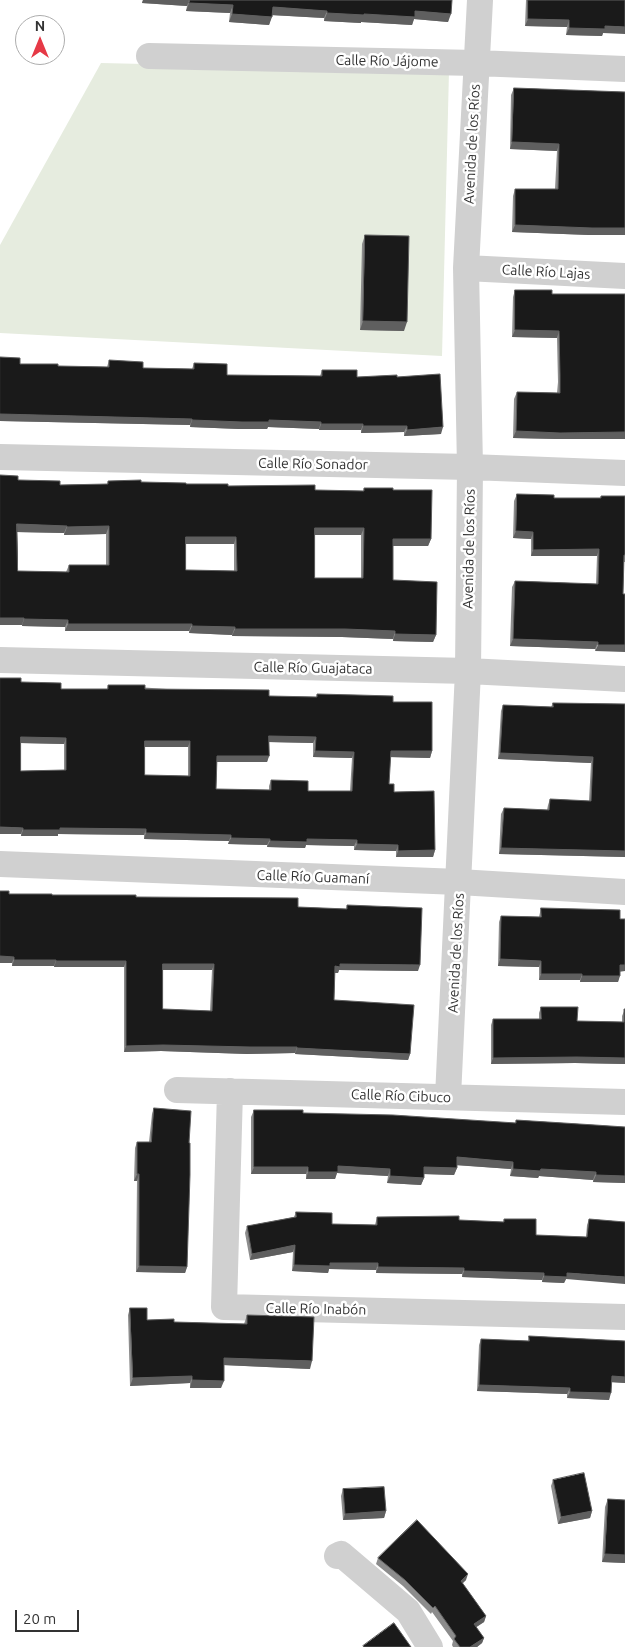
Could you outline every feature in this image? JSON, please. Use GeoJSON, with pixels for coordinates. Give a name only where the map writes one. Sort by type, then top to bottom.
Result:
{"type":"FeatureCollection","features":[{"type":"Feature","properties":{"kind":"street","name":"Avenida de los Ríos"},"geometry":{"type":"LineString","coordinates":[[448,1097],[468,672],[470,467],[466,268],[480,0]]}},
{"type":"Feature","properties":{"kind":"street","name":"Calle Río Jájome"},"geometry":{"type":"LineString","coordinates":[[149,56],[476,63],[625,69]]}},
{"type":"Feature","properties":{"kind":"street","name":"Calle Río Lajas"},"geometry":{"type":"LineString","coordinates":[[466,268],[625,276]]}},
{"type":"Feature","properties":{"kind":"street","name":"Calle Río Sonador"},"geometry":{"type":"LineString","coordinates":[[0,457],[470,467],[625,473]]}},
{"type":"Feature","properties":{"kind":"street","name":"Calle Río Guajataca"},"geometry":{"type":"LineString","coordinates":[[0,660],[468,672],[625,679]]}},
{"type":"Feature","properties":{"kind":"street","name":"Calle Río Guamaní"},"geometry":{"type":"LineString","coordinates":[[0,864],[459,882],[625,892]]}},
{"type":"Feature","properties":{"kind":"street","name":"Calle Río Cibuco"},"geometry":{"type":"LineString","coordinates":[[177,1090],[625,1102]]}},
{"type":"Feature","properties":{"kind":"street","name":"Calle Río Inabón"},"geometry":{"type":"LineString","coordinates":[[230,1091],[224,1307],[625,1317]]}},
{"type":"Feature","properties":{"kind":"street"},"geometry":{"type":"LineString","coordinates":[[337,1556],[341,1554],[408,1611],[430,1647]]}},
{"type":"Feature","properties":{"kind":"shaded area"},"geometry":{"type":"Polygon","coordinates":[[[101,63],[449,71],[442,356],[0,333],[0,245],[101,63]]]}},
{"type":"Feature","properties":{"kind":"building"},"geometry":{"type":"Polygon","coordinates":[[[190,0],[452,0],[451,14],[415,11],[415,17],[364,15],[273,7],[272,17],[232,14],[233,5],[189,3],[190,0]]]}},
{"type":"Feature","properties":{"kind":"building"},"geometry":{"type":"Polygon","coordinates":[[[528,0],[625,0],[625,27],[605,26],[605,29],[569,28],[569,20],[528,19],[528,0]]]}},
{"type":"Feature","properties":{"kind":"building"},"geometry":{"type":"Polygon","coordinates":[[[514,88],[625,92],[625,228],[515,225],[515,189],[558,189],[559,144],[512,142],[514,88]]]}},
{"type":"Feature","properties":{"kind":"building"},"geometry":{"type":"Polygon","coordinates":[[[365,235],[409,236],[407,322],[363,321],[365,235]]]}},
{"type":"Feature","properties":{"kind":"building"},"geometry":{"type":"Polygon","coordinates":[[[515,290],[552,290],[552,294],[625,294],[625,432],[560,433],[516,431],[517,392],[560,393],[560,375],[559,331],[515,330],[515,290]]]}},
{"type":"Feature","properties":{"kind":"building"},"geometry":{"type":"Polygon","coordinates":[[[0,357],[20,358],[20,364],[58,364],[58,366],[109,367],[109,360],[143,362],[143,368],[194,369],[194,363],[227,364],[227,375],[322,376],[322,370],[357,370],[357,377],[440,374],[443,427],[407,430],[407,426],[363,426],[363,424],[321,424],[321,422],[269,420],[269,422],[242,422],[0,414],[0,357]]]}},
{"type":"Feature","properties":{"kind":"building"},"geometry":{"type":"Polygon","coordinates":[[[0,475],[18,476],[18,480],[60,481],[60,485],[108,484],[108,481],[141,480],[141,482],[228,484],[228,486],[315,485],[315,490],[364,491],[364,488],[393,488],[393,490],[432,490],[431,539],[393,539],[393,580],[437,582],[436,635],[395,634],[395,631],[345,629],[235,629],[235,627],[192,626],[192,624],[68,624],[68,620],[0,618],[0,475]],[[17,524],[18,571],[69,572],[69,565],[109,565],[109,526],[67,527],[17,524]],[[315,528],[315,578],[363,578],[364,528],[315,528]],[[186,537],[186,570],[237,571],[236,537],[186,537]]]}},
{"type":"Feature","properties":{"kind":"building"},"geometry":{"type":"Polygon","coordinates":[[[517,494],[554,495],[554,498],[625,496],[623,594],[625,594],[625,645],[598,645],[598,642],[513,639],[515,581],[598,584],[599,549],[533,550],[533,532],[516,531],[517,494]]]}},
{"type":"Feature","properties":{"kind":"building"},"geometry":{"type":"Polygon","coordinates":[[[0,678],[21,678],[21,682],[61,683],[61,689],[108,689],[108,685],[145,685],[145,689],[269,690],[269,696],[317,697],[317,694],[393,696],[393,702],[432,702],[432,751],[391,751],[389,784],[394,784],[394,792],[434,791],[435,850],[398,851],[398,845],[357,844],[357,840],[307,839],[307,842],[270,841],[270,839],[231,838],[231,835],[146,833],[146,829],[60,828],[60,830],[23,830],[23,828],[0,827],[0,678]],[[269,736],[269,756],[217,756],[216,789],[271,790],[271,780],[308,781],[308,791],[352,791],[354,752],[315,751],[316,737],[269,736]],[[21,737],[21,771],[66,770],[66,738],[21,737]],[[145,741],[145,775],[190,776],[190,741],[145,741]]]}},
{"type":"Feature","properties":{"kind":"building"},"geometry":{"type":"Polygon","coordinates":[[[553,703],[625,704],[625,851],[501,848],[504,808],[549,810],[550,799],[591,801],[593,757],[500,753],[503,705],[553,707],[553,703]]]}},
{"type":"Feature","properties":{"kind":"building"},"geometry":{"type":"Polygon","coordinates":[[[0,891],[9,891],[9,894],[136,895],[136,897],[298,898],[298,907],[347,909],[347,905],[422,908],[420,965],[340,964],[340,967],[335,966],[334,1000],[414,1005],[410,1054],[297,1047],[126,1046],[126,961],[14,960],[14,957],[0,956],[0,891]],[[163,964],[163,1009],[212,1011],[214,964],[163,964]]]}},
{"type":"Feature","properties":{"kind":"building"},"geometry":{"type":"Polygon","coordinates":[[[541,908],[620,910],[620,919],[625,919],[625,965],[620,965],[620,976],[541,974],[541,961],[500,959],[501,916],[541,917],[541,908]]]}},
{"type":"Feature","properties":{"kind":"building"},"geometry":{"type":"Polygon","coordinates":[[[541,1007],[578,1007],[577,1021],[624,1022],[625,1009],[625,1058],[493,1058],[493,1019],[541,1019],[541,1007]]]}},
{"type":"Feature","properties":{"kind":"building"},"geometry":{"type":"Polygon","coordinates":[[[154,1108],[191,1111],[187,1267],[139,1266],[137,1142],[151,1142],[154,1108]]]}},
{"type":"Feature","properties":{"kind":"building"},"geometry":{"type":"Polygon","coordinates":[[[254,1110],[303,1110],[303,1113],[393,1115],[516,1123],[516,1120],[625,1127],[625,1176],[596,1175],[596,1172],[513,1169],[513,1162],[457,1157],[457,1168],[424,1167],[424,1178],[390,1176],[390,1169],[338,1166],[338,1172],[308,1172],[308,1167],[254,1167],[254,1110]]]}},
{"type":"Feature","properties":{"kind":"building"},"geometry":{"type":"Polygon","coordinates":[[[296,1212],[332,1213],[332,1224],[377,1225],[377,1217],[459,1216],[459,1220],[504,1222],[504,1219],[536,1219],[536,1235],[587,1237],[589,1219],[625,1222],[625,1277],[567,1273],[567,1277],[544,1276],[544,1273],[464,1271],[464,1268],[378,1267],[378,1263],[330,1263],[330,1266],[294,1265],[295,1245],[252,1254],[247,1226],[296,1217],[296,1212]]]}},
{"type":"Feature","properties":{"kind":"building"},"geometry":{"type":"Polygon","coordinates":[[[130,1308],[147,1308],[147,1320],[174,1319],[174,1322],[247,1324],[247,1315],[314,1317],[312,1361],[224,1358],[224,1381],[192,1380],[192,1376],[133,1378],[130,1308]]]}},
{"type":"Feature","properties":{"kind":"building"},"geometry":{"type":"Polygon","coordinates":[[[529,1336],[625,1341],[625,1377],[612,1376],[611,1393],[570,1392],[570,1388],[479,1385],[481,1339],[529,1341],[529,1336]]]}},
{"type":"Feature","properties":{"kind":"building"},"geometry":{"type":"Polygon","coordinates":[[[584,1473],[592,1511],[561,1517],[553,1480],[584,1473]]]}},
{"type":"Feature","properties":{"kind":"building"},"geometry":{"type":"Polygon","coordinates":[[[384,1487],[386,1511],[345,1514],[343,1489],[384,1487]]]}},
{"type":"Feature","properties":{"kind":"building"},"geometry":{"type":"Polygon","coordinates":[[[608,1499],[625,1500],[625,1555],[605,1554],[608,1499]]]}},
{"type":"Feature","properties":{"kind":"building"},"geometry":{"type":"Polygon","coordinates":[[[417,1520],[468,1574],[461,1581],[486,1616],[474,1624],[484,1638],[470,1647],[460,1647],[454,1639],[456,1636],[435,1606],[433,1608],[405,1580],[378,1558],[417,1520]]]}},
{"type":"Feature","properties":{"kind":"building"},"geometry":{"type":"Polygon","coordinates":[[[394,1623],[411,1647],[363,1646],[394,1623]]]}}]}
